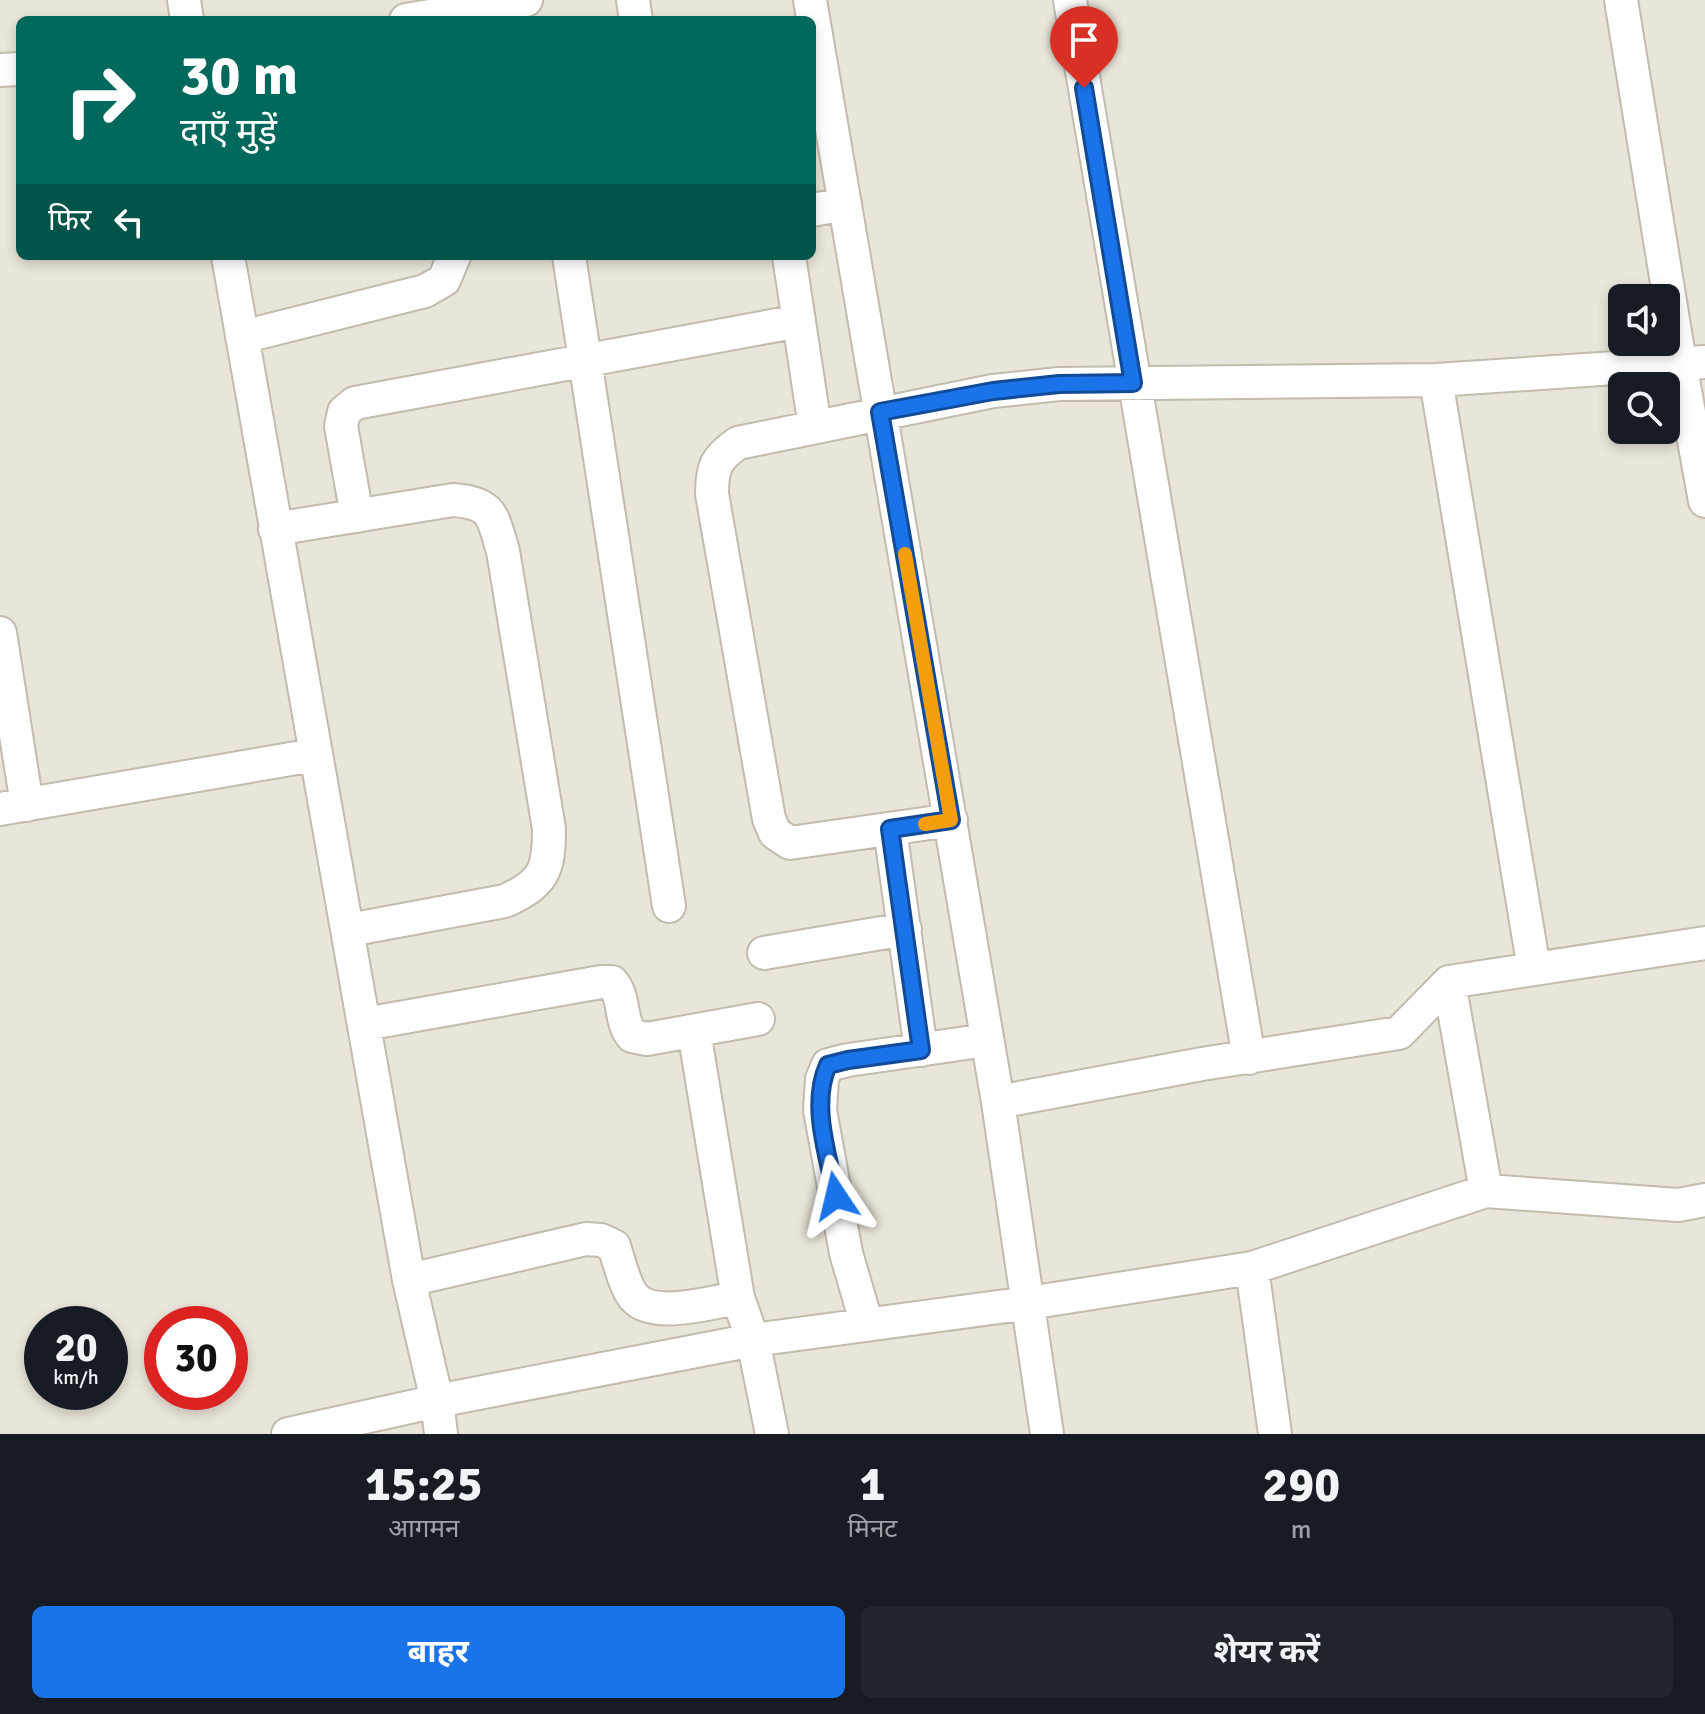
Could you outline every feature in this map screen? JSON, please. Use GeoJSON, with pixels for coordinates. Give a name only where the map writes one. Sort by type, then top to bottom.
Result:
{"type":"FeatureCollection","features":[{"type":"Feature","properties":{"kind":"street"},"geometry":{"type":"LineString","coordinates":[[435,16],[528,0]]}},
{"type":"Feature","properties":{"kind":"street"},"geometry":{"type":"LineString","coordinates":[[1070,0],[1249,1058]]}},
{"type":"Feature","properties":{"kind":"street"},"geometry":{"type":"LineString","coordinates":[[1621,0],[1692,362],[1705,501]]}},
{"type":"Feature","properties":{"kind":"street"},"geometry":{"type":"LineString","coordinates":[[816,35],[998,1102],[1047,1434]]}},
{"type":"Feature","properties":{"kind":"street"},"geometry":{"type":"LineString","coordinates":[[816,209],[845,204]]}},
{"type":"Feature","properties":{"kind":"street"},"geometry":{"type":"LineString","coordinates":[[229,260],[314,755],[349,930],[409,1280],[437,1401],[441,1434]]}},
{"type":"Feature","properties":{"kind":"street"},"geometry":{"type":"LineString","coordinates":[[242,337],[425,291],[444,280],[452,260]]}},
{"type":"Feature","properties":{"kind":"street"},"geometry":{"type":"LineString","coordinates":[[570,260],[669,906]]}},
{"type":"Feature","properties":{"kind":"street"},"geometry":{"type":"LineString","coordinates":[[790,260],[815,427]]}},
{"type":"Feature","properties":{"kind":"street"},"geometry":{"type":"LineString","coordinates":[[357,516],[341,426],[344,412],[355,403],[799,321]]}},
{"type":"Feature","properties":{"kind":"street"},"geometry":{"type":"LineString","coordinates":[[951,820],[790,843],[775,833],[769,819],[712,494],[712,472],[722,454],[738,443],[880,412],[1059,384],[1436,380],[1692,362]]}},
{"type":"Feature","properties":{"kind":"street"},"geometry":{"type":"LineString","coordinates":[[1436,380],[1534,969]]}},
{"type":"Feature","properties":{"kind":"street"},"geometry":{"type":"LineString","coordinates":[[275,529],[453,500],[475,502],[492,515],[509,582],[549,829],[549,854],[543,877],[528,890],[505,901],[349,930]]}},
{"type":"Feature","properties":{"kind":"street"},"geometry":{"type":"LineString","coordinates":[[0,633],[13,807],[314,755]]}},
{"type":"Feature","properties":{"kind":"street"},"geometry":{"type":"LineString","coordinates":[[890,829],[921,1050]]}},
{"type":"Feature","properties":{"kind":"street"},"geometry":{"type":"LineString","coordinates":[[764,953],[905,929]]}},
{"type":"Feature","properties":{"kind":"street"},"geometry":{"type":"LineString","coordinates":[[998,1102],[1202,1064],[1399,1033],[1449,982],[1705,943]]}},
{"type":"Feature","properties":{"kind":"street"},"geometry":{"type":"LineString","coordinates":[[365,1024],[601,982],[612,982],[620,990],[625,1027],[632,1036],[647,1039],[758,1019]]}},
{"type":"Feature","properties":{"kind":"street"},"geometry":{"type":"LineString","coordinates":[[1449,982],[1486,1191]]}},
{"type":"Feature","properties":{"kind":"street"},"geometry":{"type":"LineString","coordinates":[[694,1031],[738,1298],[753,1340],[772,1434]]}},
{"type":"Feature","properties":{"kind":"street"},"geometry":{"type":"LineString","coordinates":[[867,1325],[846,1253],[820,1110],[822,1079],[828,1065],[987,1040]]}},
{"type":"Feature","properties":{"kind":"street"},"geometry":{"type":"LineString","coordinates":[[288,1434],[437,1401],[753,1340],[1029,1303],[1252,1268],[1486,1191],[1678,1205],[1705,1200]]}},
{"type":"Feature","properties":{"kind":"street"},"geometry":{"type":"LineString","coordinates":[[409,1280],[586,1239],[601,1240],[614,1246],[631,1294],[643,1306],[662,1310],[738,1298]]}},
{"type":"Feature","properties":{"kind":"street"},"geometry":{"type":"LineString","coordinates":[[1252,1268],[1275,1434]]}},
{"type":"Feature","properties":{"kind":"shaded area"},"geometry":{"type":"Polygon","coordinates":[[[0,0],[1705,0],[1705,1434],[0,1434],[0,0]]]}},
{"type":"Feature","properties":{"kind":"slow traffic"},"geometry":{"type":"LineString","coordinates":[[905,554],[951,820],[925,824]]}},
{"type":"Feature","properties":{"kind":"route"},"geometry":{"type":"LineString","coordinates":[[836,1196],[820,1110],[822,1079],[828,1065],[921,1050],[890,829],[951,820],[880,412],[993,391],[1059,384],[1133,383],[1084,88]]}}]}
